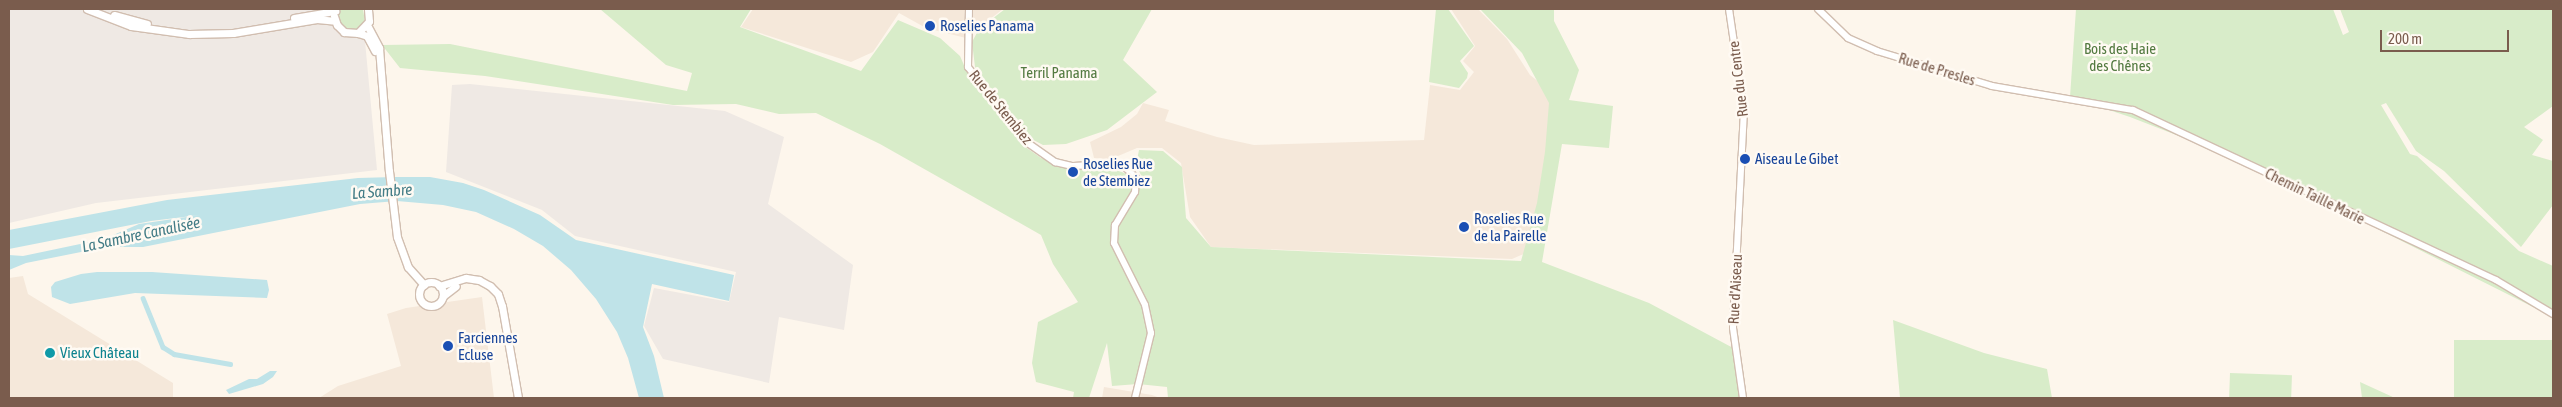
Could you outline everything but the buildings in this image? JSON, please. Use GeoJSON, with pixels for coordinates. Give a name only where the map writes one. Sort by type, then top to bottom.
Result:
{"type":"FeatureCollection","features":[{"type":"Feature","properties":{"kind":"main road"},"geometry":{"type":"LineString","coordinates":[[87,9],[131,26],[189,34],[233,32],[309,20],[335,21]]}},
{"type":"Feature","properties":{"kind":"main road"},"geometry":{"type":"LineString","coordinates":[[99,9],[155,26],[203,30],[233,29],[336,10],[335,21],[344,32],[358,33],[371,41],[379,59]]}},
{"type":"Feature","properties":{"kind":"main road"},"geometry":{"type":"LineString","coordinates":[[358,33],[367,24],[370,16],[368,9]]}},
{"type":"Feature","properties":{"kind":"main road"},"geometry":{"type":"LineString","coordinates":[[367,24],[378,45],[393,213],[403,258],[413,274],[424,285]]}},
{"type":"Feature","properties":{"kind":"main road"},"geometry":{"type":"LineString","coordinates":[[514,398],[498,306],[494,296],[485,287],[473,283],[462,283],[451,288],[437,305],[431,306],[424,304],[419,294],[424,285],[430,282],[439,286],[466,278],[479,280],[490,286],[498,294],[502,306],[518,398]]}},
{"type":"Feature","properties":{"kind":"main road"},"geometry":{"type":"LineString","coordinates":[[439,286],[443,296]]}},
{"type":"Feature","properties":{"kind":"street","name":"Rue de Stembiez"},"geometry":{"type":"LineString","coordinates":[[969,9],[968,67],[1025,141],[1055,162],[1073,166],[1112,164],[1125,167],[1136,178],[1135,192],[1115,225],[1114,243],[1145,305],[1151,333],[1135,398]]}},
{"type":"Feature","properties":{"kind":"street","name":"Rue du Centre"},"geometry":{"type":"LineString","coordinates":[[1729,9],[1744,110],[1741,179]]}},
{"type":"Feature","properties":{"kind":"street","name":"Rue de Presles"},"geometry":{"type":"LineString","coordinates":[[1818,9],[1848,38],[1877,51],[1992,86],[2069,100]]}},
{"type":"Feature","properties":{"kind":"street","name":"Chemin Taille Marie"},"geometry":{"type":"LineString","coordinates":[[2069,100],[2133,110],[2496,280],[2553,314]]}},
{"type":"Feature","properties":{"kind":"street","name":"Rue d'Aiseau"},"geometry":{"type":"LineString","coordinates":[[1741,179],[1733,328],[1743,398]]}},
{"type":"Feature","properties":{"kind":"shaded area"},"geometry":{"type":"Polygon","coordinates":[[[9,9],[362,9],[377,170],[96,203],[9,223],[9,9]]]}},
{"type":"Feature","properties":{"kind":"shaded area"},"geometry":{"type":"Polygon","coordinates":[[[753,9],[1003,9],[966,38],[926,28],[899,13],[873,52],[851,62],[741,27],[753,9]]]}},
{"type":"Feature","properties":{"kind":"shaded area"},"geometry":{"type":"Polygon","coordinates":[[[1451,9],[1478,9],[1507,39],[1530,75],[1544,86],[1555,107],[1535,249],[1512,259],[1211,247],[1190,217],[1181,163],[1162,148],[1137,148],[1111,159],[1094,158],[1090,142],[1121,127],[1137,114],[1143,103],[1169,110],[1165,121],[1217,137],[1254,145],[1424,140],[1430,85],[1460,90],[1474,72],[1463,61],[1475,46],[1451,9]]]}},
{"type":"Feature","properties":{"kind":"shaded area"},"geometry":{"type":"Polygon","coordinates":[[[470,84],[725,111],[784,137],[768,204],[853,265],[844,330],[779,317],[769,383],[663,359],[644,326],[654,288],[729,302],[736,272],[575,236],[542,210],[446,172],[452,85],[470,84]]]}},
{"type":"Feature","properties":{"kind":"shaded area"},"geometry":{"type":"Polygon","coordinates":[[[23,276],[28,294],[173,383],[173,398],[9,398],[9,278],[23,276]]]}},
{"type":"Feature","properties":{"kind":"shaded area"},"geometry":{"type":"Polygon","coordinates":[[[482,297],[494,398],[319,398],[338,386],[401,366],[387,314],[406,308],[482,297]]]}},
{"type":"Feature","properties":{"kind":"shaded area"},"geometry":{"type":"Polygon","coordinates":[[[1104,387],[1152,395],[1160,398],[1102,398],[1104,387]]]}},
{"type":"Feature","properties":{"kind":"green space"},"geometry":{"type":"Polygon","coordinates":[[[340,9],[363,9],[365,22],[355,30],[345,29],[337,18],[340,9]]]}},
{"type":"Feature","properties":{"kind":"green space"},"geometry":{"type":"Polygon","coordinates":[[[600,9],[751,9],[740,27],[861,71],[898,20],[940,38],[960,56],[967,72],[1021,144],[1041,158],[1063,166],[1112,167],[1128,175],[1138,192],[1142,177],[1136,165],[1139,150],[1163,151],[1182,167],[1186,218],[1211,247],[1521,261],[1537,203],[1545,152],[1549,103],[1522,53],[1480,9],[1554,9],[1554,21],[1579,70],[1569,100],[1613,106],[1609,148],[1562,144],[1542,262],[1649,303],[1735,349],[1743,398],[1168,398],[1167,387],[1138,384],[1112,386],[1107,343],[1089,398],[1073,398],[1074,392],[1036,382],[1032,363],[1038,322],[1078,302],[1053,264],[1041,235],[880,144],[816,113],[779,114],[736,104],[673,105],[485,76],[400,68],[382,45],[450,44],[687,91],[692,73],[666,65],[600,9]]]}},
{"type":"Feature","properties":{"kind":"green space","name":"Terril Panama"},"geometry":{"type":"Polygon","coordinates":[[[1005,9],[1152,9],[1123,60],[1157,92],[1107,130],[1066,144],[1043,145],[1026,136],[975,67],[972,42],[979,29],[1005,9]]]}},
{"type":"Feature","properties":{"kind":"green space"},"geometry":{"type":"Polygon","coordinates":[[[1436,9],[1448,9],[1474,46],[1460,61],[1468,73],[1467,78],[1459,88],[1429,82],[1436,9]]]}},
{"type":"Feature","properties":{"kind":"green space","name":"Bois des Haie des Chênes"},"geometry":{"type":"Polygon","coordinates":[[[2076,9],[2333,9],[2343,35],[2349,32],[2340,9],[2553,9],[2553,106],[2524,127],[2543,140],[2532,155],[2553,161],[2553,205],[2521,247],[2444,171],[2416,151],[2386,103],[2381,105],[2410,154],[2417,156],[2519,251],[2553,266],[2553,317],[2346,213],[2202,145],[2130,117],[2070,97],[2076,9]]]}},
{"type":"Feature","properties":{"kind":"green space"},"geometry":{"type":"Polygon","coordinates":[[[1893,320],[1984,353],[2047,369],[2052,398],[1900,398],[1893,320]]]}},
{"type":"Feature","properties":{"kind":"green space"},"geometry":{"type":"Polygon","coordinates":[[[2454,340],[2553,340],[2553,398],[2454,398],[2454,340]]]}},
{"type":"Feature","properties":{"kind":"green space"},"geometry":{"type":"Polygon","coordinates":[[[2230,373],[2292,375],[2291,398],[2229,398],[2230,373]]]}},
{"type":"Feature","properties":{"kind":"green space"},"geometry":{"type":"Polygon","coordinates":[[[2360,382],[2395,398],[2362,398],[2360,382]]]}},
{"type":"Feature","properties":{"kind":"water"},"geometry":{"type":"Polygon","coordinates":[[[430,177],[463,183],[484,190],[540,215],[576,240],[734,275],[729,301],[652,284],[643,327],[654,356],[664,398],[639,398],[628,358],[617,332],[596,299],[571,270],[543,246],[514,229],[476,212],[443,205],[397,201],[360,204],[143,247],[106,247],[26,263],[9,270],[9,255],[23,256],[104,239],[139,224],[200,215],[151,221],[9,249],[9,230],[167,200],[358,178],[430,177]]]}},
{"type":"Feature","properties":{"kind":"water"},"geometry":{"type":"Polygon","coordinates":[[[97,272],[152,272],[267,280],[269,290],[267,298],[135,293],[70,304],[52,297],[51,287],[55,282],[81,274],[97,272]]]}},
{"type":"Feature","properties":{"kind":"water"},"geometry":{"type":"Polygon","coordinates":[[[270,371],[277,371],[273,377],[263,384],[229,394],[226,390],[249,379],[257,379],[270,371]]]}},
{"type":"Feature","properties":{"kind":"waterway"},"geometry":{"type":"LineString","coordinates":[[143,298],[163,347],[174,354],[230,364]]}},
{"type":"Feature","properties":{"kind":"place","name":"Roselies Panama"},"geometry":{"type":"Point","coordinates":[930,26]}},
{"type":"Feature","properties":{"kind":"place","name":"Aiseau Le Gibet"},"geometry":{"type":"Point","coordinates":[1745,159]}},
{"type":"Feature","properties":{"kind":"place","name":"Roselies Rue de Stembiez"},"geometry":{"type":"Point","coordinates":[1073,172]}},
{"type":"Feature","properties":{"kind":"place","name":"Roselies Rue de la Pairelle"},"geometry":{"type":"Point","coordinates":[1464,227]}},
{"type":"Feature","properties":{"kind":"place","name":"Farciennes Ecluse"},"geometry":{"type":"Point","coordinates":[448,346]}},
{"type":"Feature","properties":{"kind":"place","name":"Vieux Château"},"geometry":{"type":"Point","coordinates":[50,353]}},
{"type":"Feature","properties":{"kind":"water label","name":"La Sambre"},"geometry":{"type":"Point","coordinates":[382,191]}},
{"type":"Feature","properties":{"kind":"water label","name":"La Sambre Canalisée"},"geometry":{"type":"Point","coordinates":[141,234]}}]}
